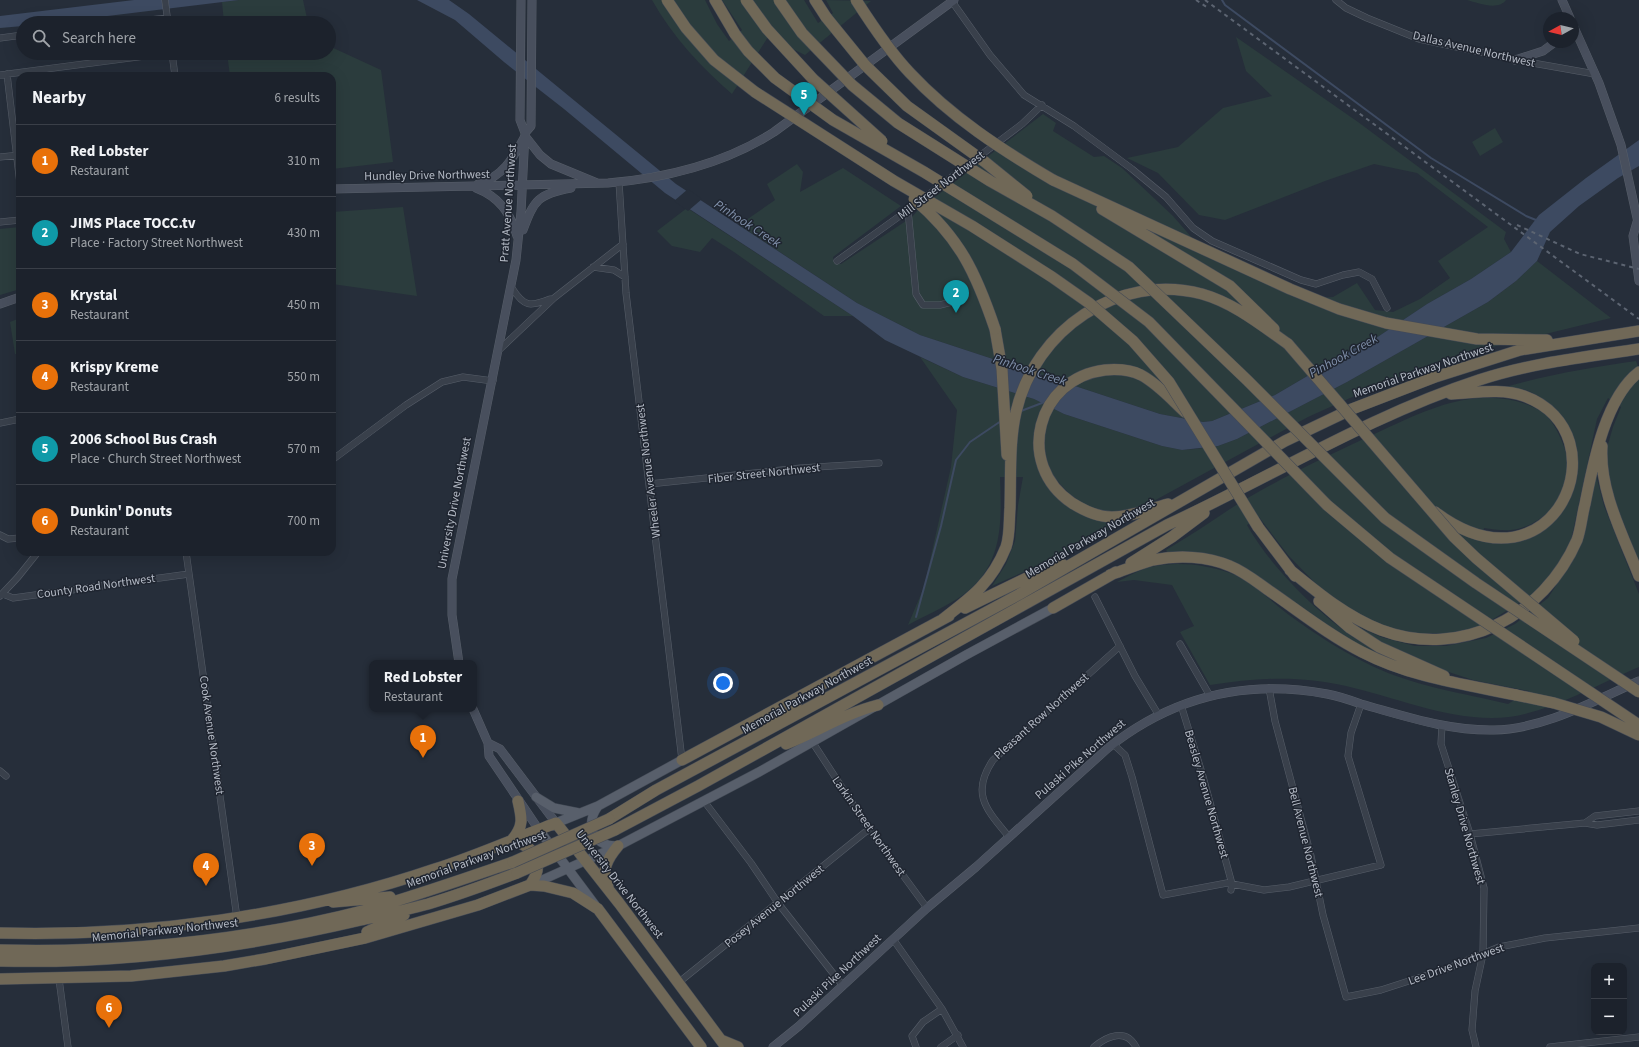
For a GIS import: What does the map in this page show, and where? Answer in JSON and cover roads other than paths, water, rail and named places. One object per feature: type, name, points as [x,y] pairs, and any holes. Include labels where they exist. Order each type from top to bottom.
[{"type":"highway","points":[[667,0],[686,28],[714,60],[755,92],[894,181],[972,226],[1089,303],[1133,341],[1169,382],[1258,527],[1290,570],[1312,595],[1350,628],[1379,647],[1461,683]]},
{"type":"highway","points":[[715,0],[735,34],[748,51],[782,83],[833,120],[924,172],[1073,264],[1149,322],[1327,505],[1390,558],[1639,725]]},
{"type":"highway","points":[[746,0],[767,29],[813,79],[874,135],[924,172]]},
{"type":"highway","points":[[779,0],[802,33],[852,85],[898,123],[990,181],[1052,216],[1129,267],[1166,301],[1385,518],[1476,583],[1639,692]]},
{"type":"highway","points":[[815,0],[826,17],[865,65],[907,106],[986,162],[1052,216]]},
{"type":"highway","points":[[856,0],[909,73],[970,127],[1053,180],[1230,286],[1288,344],[1454,537],[1476,558],[1612,674]]},
{"type":"highway","points":[[1053,180],[1290,289],[1340,309],[1386,323],[1477,339],[1507,341],[1588,339],[1639,331]]},
{"type":"highway","points":[[894,181],[932,214],[957,244],[980,287],[994,329],[1002,369],[1010,479],[1010,503],[1006,546],[989,580],[970,599],[943,619]]},
{"type":"highway","points":[[1010,479],[1016,413],[1023,390],[1033,368],[1046,347],[1063,329],[1082,314],[1104,303],[1127,294],[1151,290],[1175,290],[1195,293],[1214,298],[1236,309],[1288,344]]},
{"type":"highway","name":"Memorial Parkway Northwest","points":[[0,950],[92,951],[172,945],[219,939],[292,926],[365,910],[513,862],[609,819],[656,790],[743,745],[1011,598],[1074,561],[1148,521],[1180,500],[1308,430],[1374,400],[1435,377],[1520,350],[1588,339]]},
{"type":"highway","name":"Memorial Parkway Northwest","points":[[0,961],[57,962],[109,960],[225,947],[282,938],[428,904],[518,873],[616,830],[1167,525],[1220,501],[1331,441],[1439,394],[1480,380],[1590,356],[1639,349]]},
{"type":"highway","points":[[1180,500],[1132,515],[1111,517],[1078,507],[1050,482],[1043,468],[1039,452],[1038,438],[1042,421],[1054,398],[1067,385],[1083,376],[1109,370],[1126,371],[1142,376],[1162,390],[1193,420]]},
{"type":"highway","points":[[1290,570],[1321,595],[1350,615],[1380,630],[1408,638],[1430,640],[1459,638],[1477,634],[1510,619],[1546,590],[1562,569],[1577,538],[1595,457],[1614,404],[1631,378],[1639,372]]},
{"type":"highway","points":[[1424,502],[1452,523],[1486,537],[1504,538],[1521,535],[1537,528],[1556,512],[1565,499],[1570,484],[1572,459],[1569,443],[1562,427],[1552,414],[1539,403],[1524,396],[1498,391],[1439,394]]},
{"type":"highway","points":[[1603,434],[1602,470],[1607,489],[1639,576]]},
{"type":"highway","points":[[1053,608],[1172,537],[1220,501]]},
{"type":"highway","points":[[1110,575],[1153,560],[1205,558],[1231,566],[1253,579],[1361,652],[1416,674],[1439,680],[1516,694],[1554,703],[1601,717],[1639,735]]},
{"type":"highway","points":[[682,760],[943,619],[1045,569],[1074,561]]},
{"type":"highway","points":[[743,745],[820,685]]},
{"type":"highway","points":[[746,759],[812,733],[862,709],[878,705]]},
{"type":"highway","points":[[512,841],[520,831],[521,826],[521,813],[518,801]]},
{"type":"highway","points":[[0,933],[95,933],[182,925],[237,918],[316,903],[435,870],[556,823]]},
{"type":"highway","name":"University Drive Northwest","points":[[556,823],[611,893],[724,1044]]},
{"type":"highway","points":[[512,841],[522,844],[531,850],[535,856],[538,870],[530,885]]},
{"type":"highway","points":[[611,893],[605,877],[605,864],[618,846]]},
{"type":"highway","points":[[0,979],[60,979],[136,976],[224,966],[350,941],[478,905],[530,885],[544,886],[573,894],[598,909],[701,1047]]},
{"type":"highway","points":[[316,903],[349,902],[428,890]]},
{"type":"highway","points":[[350,941],[428,904]]},
{"type":"highway","points":[[724,1044],[738,1047]]},
{"type":"main road","points":[[521,0],[522,94],[520,120],[525,134],[540,155],[551,164],[598,184]]},
{"type":"main road","name":"Pratt Avenue Northwest","points":[[499,350],[512,288],[518,241],[523,185],[525,134],[531,126],[533,34],[532,0]]},
{"type":"main road","points":[[518,241],[529,212],[537,201],[552,192],[639,179],[698,167],[730,156],[774,132],[953,0]]},
{"type":"main road","points":[[1562,0],[1567,12]]},
{"type":"main road","points":[[1579,38],[1596,74],[1627,166],[1638,224],[1633,236],[1637,251],[1639,281]]},
{"type":"main road","points":[[1515,60],[1543,51],[1547,48]]},
{"type":"main road","points":[[471,186],[495,177],[504,170],[513,160],[525,134]]},
{"type":"main road","name":"Hundley Drive Northwest","points":[[336,189],[598,184]]},
{"type":"main road","points":[[471,186],[497,199],[510,216],[518,241]]},
{"type":"main road","points":[[0,304],[16,298]]},
{"type":"main road","name":"University Drive Northwest","points":[[459,660],[452,615],[453,571],[499,350]]},
{"type":"main road","points":[[530,885],[618,846],[704,801],[813,743],[966,654],[1053,608]]},
{"type":"main road","name":"Pulaski Pike Northwest","points":[[773,1047],[1112,744],[1130,730],[1158,714],[1210,696],[1269,688],[1327,694],[1459,729],[1522,728],[1550,719],[1639,681]]},
{"type":"main road","points":[[474,712],[488,743],[488,756],[566,869],[598,909]]},
{"type":"main road","name":"University Drive Northwest","points":[[488,743],[500,749],[556,823]]},
{"type":"main road","name":"Memorial Parkway Northwest","points":[[556,823],[598,806],[682,760]]},
{"type":"main road","points":[[536,797],[554,808],[581,813]]},
{"type":"main road","points":[[598,806],[591,819],[593,830],[599,842],[605,846],[618,846]]},
{"type":"street","points":[[165,0],[167,16]]},
{"type":"street","points":[[953,0],[990,55],[1024,96],[1042,105],[1132,169],[1166,197],[1193,228],[1212,241],[1301,280],[1316,284],[1343,275],[1359,272],[1372,279],[1387,308]]},
{"type":"street","name":"Dallas Avenue Northwest","points":[[1336,0],[1346,8],[1367,18],[1420,39],[1515,60],[1596,74]]},
{"type":"street","points":[[0,38],[16,37]]},
{"type":"street","points":[[22,72],[114,60]]},
{"type":"street","points":[[173,60],[174,72]]},
{"type":"street","points":[[0,75],[16,73]]},
{"type":"street","points":[[7,74],[16,135]]},
{"type":"street","name":"Mill Street Northwest","points":[[837,261],[908,210],[1022,124],[1042,105]]},
{"type":"street","points":[[0,157],[16,155]]},
{"type":"street","name":"Wheeler Avenue Northwest","points":[[619,182],[625,277],[682,760]]},
{"type":"street","points":[[908,210],[916,294],[923,306],[940,305],[956,301]]},
{"type":"street","points":[[0,222],[16,220]]},
{"type":"street","points":[[499,350],[554,298],[623,244]]},
{"type":"street","points":[[593,267],[614,270],[625,277]]},
{"type":"street","points":[[512,288],[520,299],[526,304],[534,304],[554,298]]},
{"type":"street","points":[[336,457],[406,405],[442,382],[463,377],[493,380]]},
{"type":"street","points":[[0,422],[16,420]]},
{"type":"street","name":"Fiber Street Northwest","points":[[649,484],[801,468],[879,462]]},
{"type":"street","points":[[0,535],[8,539],[16,538]]},
{"type":"street","points":[[1,595],[35,556]]},
{"type":"street","name":"Cook Avenue Northwest","points":[[187,556],[237,918]]},
{"type":"street","name":"County Road Northwest","points":[[1,595],[13,598],[190,574]]},
{"type":"street","points":[[1095,597],[1135,676],[1158,714]]},
{"type":"street","points":[[1180,644],[1210,696]]},
{"type":"street","name":"Pleasant Row Northwest","points":[[1009,837],[989,813],[983,799],[981,787],[986,771],[1001,752],[1120,646]]},
{"type":"street","name":"Bell Avenue Northwest","points":[[1269,688],[1275,721],[1316,880],[1323,915],[1346,997]]},
{"type":"street","points":[[1112,744],[1125,755],[1164,895],[1227,883],[1232,887],[1264,890],[1289,887],[1381,865],[1348,756],[1351,734],[1361,704]]},
{"type":"street","name":"Beasley Avenue Northwest","points":[[1181,705],[1202,773],[1232,887]]},
{"type":"street","name":"Stanley Drive Northwest","points":[[1442,725],[1441,744],[1470,834],[1484,888],[1483,954],[1475,991],[1472,1030],[1476,1047]]},
{"type":"street","name":"Larkin Street Northwest","points":[[813,743],[869,830],[927,908]]},
{"type":"street","points":[[0,772],[6,776]]},
{"type":"street","points":[[704,801],[751,863],[778,903],[843,986]]},
{"type":"street","points":[[1585,823],[1594,816],[1639,811]]},
{"type":"street","points":[[1470,834],[1585,823],[1597,825],[1639,820]]},
{"type":"street","name":"Posey Avenue Northwest","points":[[678,983],[869,830]]},
{"type":"street","name":"Lee Drive Northwest","points":[[1346,997],[1381,990],[1446,969],[1499,947],[1545,938],[1639,928]]},
{"type":"street","points":[[894,939],[942,1009],[964,1047]]},
{"type":"street","points":[[60,979],[68,1047]]},
{"type":"street","points":[[916,1047],[912,1036],[923,1022],[942,1009]]},
{"type":"street","points":[[941,1047],[958,1035]]},
{"type":"street","points":[[1094,1047],[1105,1038],[1124,1035],[1133,1041],[1136,1047]]},
{"type":"street","points":[[1550,1047],[1604,1044],[1639,1037]]},
{"type":"water","points":[[134,0],[239,0],[108,16],[16,16],[16,27],[0,28],[0,16]]},
{"type":"water","points":[[417,0],[449,0],[469,14],[676,184],[857,303],[920,335],[1160,414],[1203,422],[1212,421],[1275,395],[1355,348],[1370,342],[1427,304],[1471,279],[1511,252],[1539,215],[1586,178],[1639,140],[1639,166],[1618,178],[1579,206],[1550,232],[1537,261],[1516,281],[1488,302],[1347,382],[1237,439],[1218,446],[1182,450],[1162,446],[1064,414],[1034,399],[963,377],[885,340],[853,316],[665,193],[564,109],[504,62],[455,20]]},
{"type":"waterway","points":[[1222,0],[1225,5],[1431,158],[1526,216],[1536,220]]},
{"type":"waterway","points":[[1021,411],[1042,403]]},
{"type":"waterway","points":[[916,617],[941,526],[956,460],[970,442],[1001,421]]},
{"type":"railway","points":[[1196,0],[1208,8]]},
{"type":"railway","points":[[1205,0],[1639,319]]},
{"type":"railway","points":[[1517,225],[1580,254],[1639,269]]},
{"type":"place","name":"2006 School Bus Crash","points":[[804,115]]},
{"type":"place","name":"JIMS Place TOCC.tv","points":[[956,313]]},
{"type":"place","name":"Red Lobster","points":[[423,758]]},
{"type":"place","name":"Krystal","points":[[312,866]]},
{"type":"place","name":"Krispy Kreme","points":[[206,886]]},
{"type":"place","name":"Dunkin' Donuts","points":[[109,1028]]},
{"type":"water label","name":"Pinhook Creek","points":[[748,223]]},
{"type":"water label","name":"Pinhook Creek","points":[[1343,355]]},
{"type":"water label","name":"Pinhook Creek","points":[[1030,369]]}]
